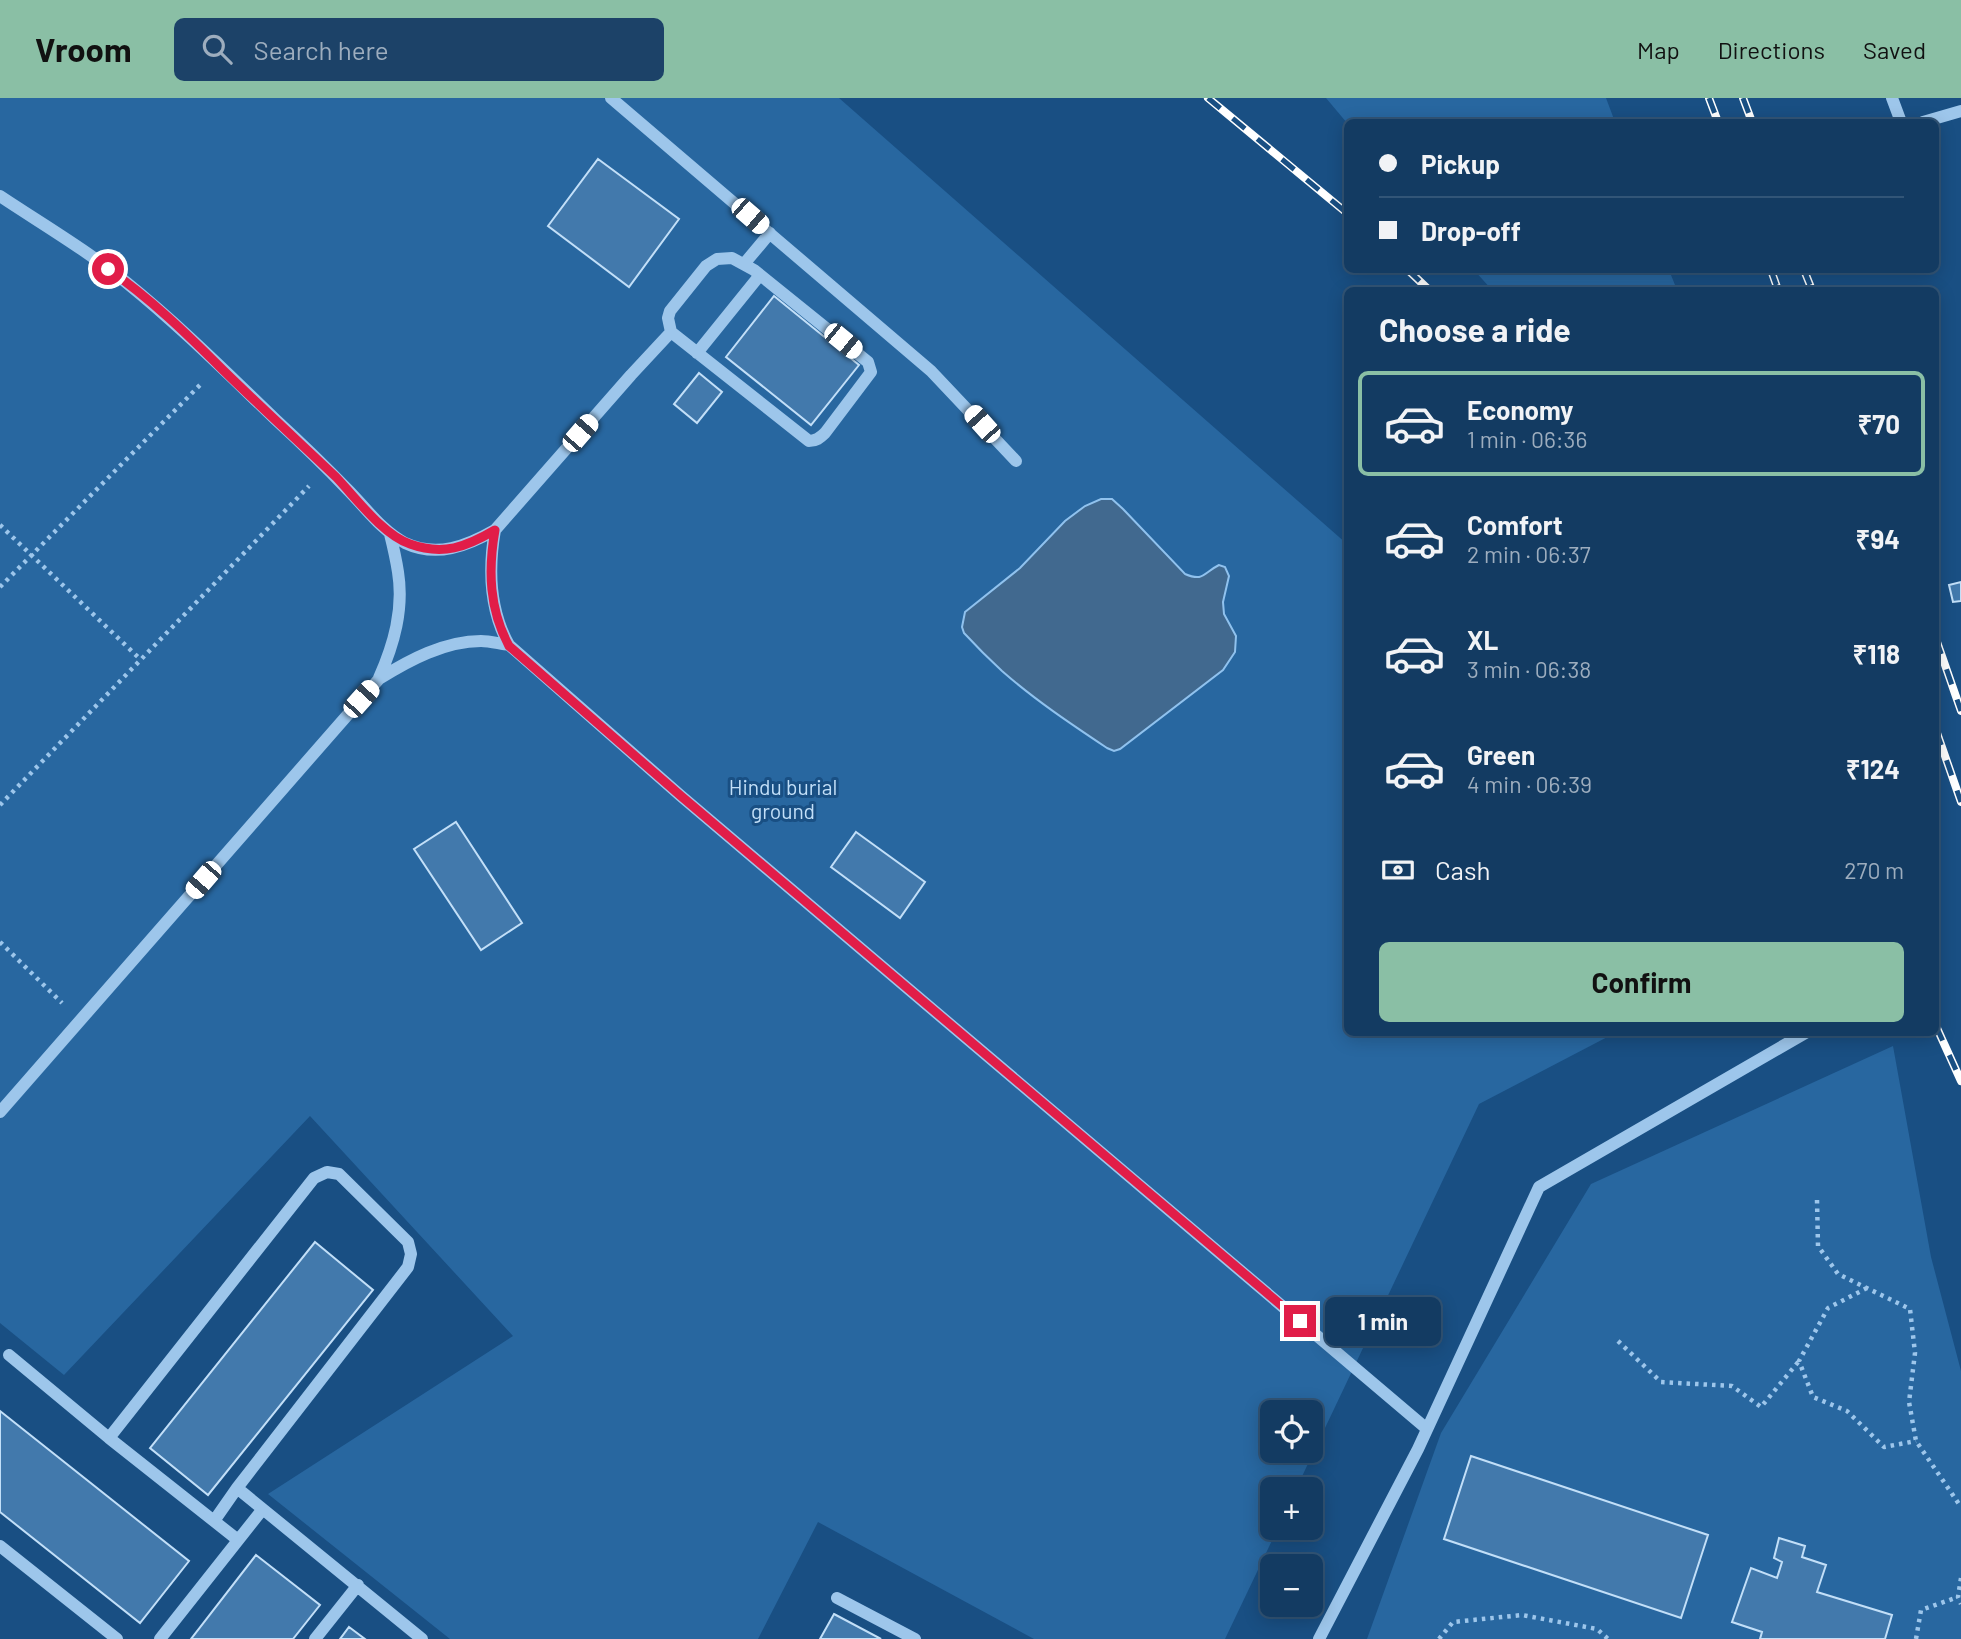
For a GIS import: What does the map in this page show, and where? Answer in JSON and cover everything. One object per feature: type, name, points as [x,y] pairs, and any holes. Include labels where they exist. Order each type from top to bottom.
[{"type":"street","points":[[611,98],[931,371],[1016,461]]},
{"type":"street","points":[[1892,98],[1899,119]]},
{"type":"street","points":[[1933,119],[1961,111]]},
{"type":"street","points":[[0,196],[125,281],[219,365],[390,534],[408,544],[427,549],[449,550],[466,545],[495,530],[671,331]]},
{"type":"street","points":[[744,264],[769,233]]},
{"type":"street","points":[[732,258],[744,264],[870,366],[869,376],[825,433],[814,441],[801,437],[671,331],[668,318],[670,311],[706,266],[717,260],[732,258]]},
{"type":"street","points":[[697,353],[760,275]]},
{"type":"street","points":[[495,530],[491,555],[493,605],[499,628],[509,646],[681,796],[1427,1429]]},
{"type":"street","points":[[379,679],[395,638],[400,592],[390,534]]},
{"type":"street","points":[[0,1112],[379,679],[416,658],[462,642],[483,640],[509,646]]},
{"type":"street","points":[[1319,1639],[1427,1429],[1539,1187],[1800,1036]]},
{"type":"street","points":[[109,1438],[314,1178],[327,1172],[339,1174],[408,1242],[411,1254],[408,1267],[214,1521]]},
{"type":"street","points":[[9,1355],[238,1540]]},
{"type":"street","points":[[237,1489],[422,1639]]},
{"type":"street","points":[[160,1639],[262,1510]]},
{"type":"street","points":[[0,1545],[117,1639]]},
{"type":"street","points":[[315,1639],[358,1586]]},
{"type":"street","points":[[837,1598],[915,1639]]},
{"type":"path","points":[[0,587],[219,365]]},
{"type":"path","points":[[0,805],[326,468]]},
{"type":"path","points":[[0,525],[141,660]]},
{"type":"path","points":[[0,942],[79,1021]]},
{"type":"path","points":[[1817,1200],[1818,1246],[1838,1274],[1910,1310],[1915,1353],[1909,1402],[1916,1441],[1961,1507]]},
{"type":"path","points":[[1618,1341],[1661,1382],[1732,1386],[1761,1406],[1799,1361],[1828,1308],[1868,1287]]},
{"type":"path","points":[[1799,1361],[1813,1397],[1847,1411],[1884,1447],[1916,1441]]},
{"type":"path","points":[[1961,1578],[1958,1597],[1961,1604]]},
{"type":"path","points":[[1916,1639],[1921,1610],[1958,1597]]},
{"type":"path","points":[[1438,1639],[1453,1622],[1522,1615],[1597,1629],[1608,1639]]},
{"type":"green space","name":"Hindu burial ground","points":[[0,98],[839,98],[1344,541],[1344,1036],[1609,1036],[1479,1104],[1323,1432],[1323,1400],[1260,1400],[1260,1463],[1308,1463],[1302,1477],[1260,1477],[1260,1540],[1272,1540],[1266,1554],[1260,1554],[1260,1566],[1225,1639],[1034,1639],[818,1522],[758,1639],[450,1639],[268,1494],[513,1336],[310,1116],[64,1375],[0,1323]]},
{"type":"green space","points":[[1326,98],[1606,98],[1614,119],[1344,119]]},
{"type":"green space","points":[[1477,273],[1670,273],[1676,287],[1489,287]]},
{"type":"green space","points":[[1893,1046],[1931,1257],[1961,1371],[1961,1639],[1367,1639],[1441,1433],[1591,1184]]},
{"type":"shaded area","points":[[1101,499],[1112,499],[1185,574],[1200,577],[1219,565],[1225,567],[1229,576],[1223,602],[1224,614],[1236,636],[1235,652],[1223,670],[1114,751],[1067,721],[1015,682],[973,643],[962,627],[965,612],[1020,568],[1065,521],[1085,506]]},
{"type":"building","points":[[598,159],[679,219],[629,287],[548,226]]},
{"type":"building","points":[[774,296],[859,365],[811,425],[726,357]]},
{"type":"building","points":[[699,373],[722,392],[697,423],[674,404]]},
{"type":"building","points":[[1961,582],[1961,601],[1953,602],[1949,585]]},
{"type":"building","points":[[456,822],[522,923],[481,950],[414,849]]},
{"type":"building","points":[[856,832],[925,882],[900,918],[831,867]]},
{"type":"building","points":[[315,1242],[373,1290],[208,1495],[150,1448]]},
{"type":"building","points":[[0,1411],[189,1561],[140,1623],[0,1512]]},
{"type":"building","points":[[1471,1456],[1708,1535],[1681,1618],[1444,1539]]},
{"type":"building","points":[[1779,1538],[1805,1546],[1802,1557],[1826,1565],[1817,1592],[1892,1615],[1885,1639],[1760,1639],[1762,1632],[1732,1622],[1751,1568],[1777,1578],[1782,1562],[1774,1558]]},
{"type":"building","points":[[256,1555],[320,1605],[293,1639],[191,1639]]},
{"type":"building","points":[[834,1614],[881,1639],[820,1639]]},
{"type":"building","points":[[349,1627],[365,1639],[340,1639]]},
{"type":"railway","points":[[1208,98],[1344,211]]},
{"type":"railway","points":[[1709,98],[1717,119]]},
{"type":"railway","points":[[1743,98],[1751,119]]},
{"type":"railway","points":[[1411,273],[1426,287]]},
{"type":"railway","points":[[1772,273],[1777,287]]},
{"type":"railway","points":[[1805,273],[1811,287]]},
{"type":"railway","points":[[1939,648],[1961,711]]},
{"type":"railway","points":[[1939,739],[1961,802]]},
{"type":"railway","points":[[1939,1033],[1961,1081]]},
{"type":"route","points":[[108,269],[158,309],[219,365],[349,490],[390,534],[408,544],[427,549],[449,550],[466,545],[495,530],[491,555],[493,605],[499,628],[509,646],[681,796],[1300,1321]]}]
